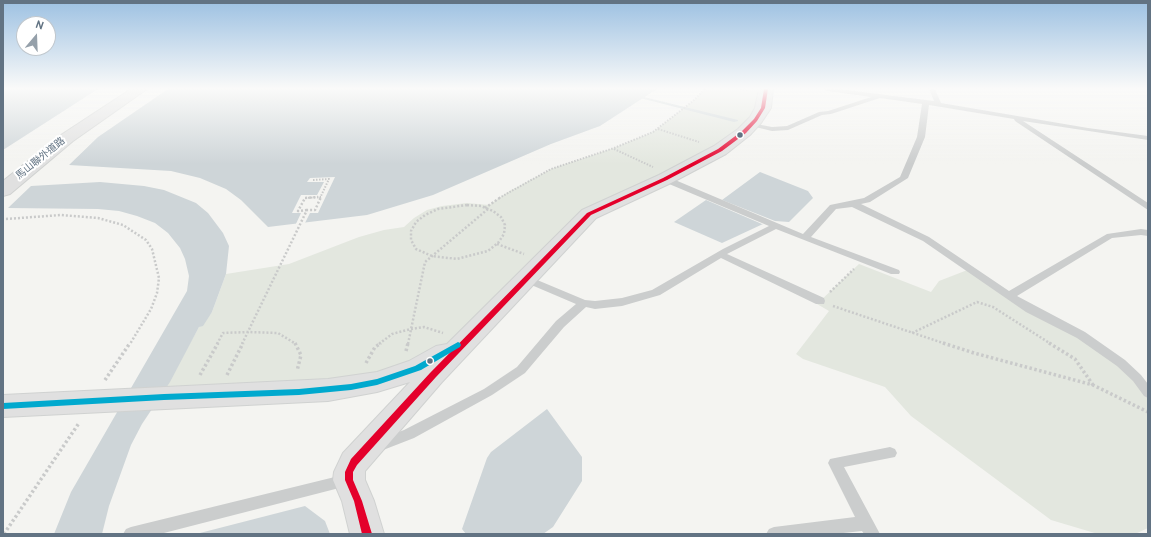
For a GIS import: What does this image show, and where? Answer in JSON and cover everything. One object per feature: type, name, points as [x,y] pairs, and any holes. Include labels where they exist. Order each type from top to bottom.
[{"type":"street","name":"馬山聯外道路","points":[[3,190],[67,138],[103,114]]},
{"type":"street","points":[[3,406],[105,395],[164,397],[299,392],[358,386],[390,379],[418,368],[457,337],[526,279],[589,214],[660,174],[709,157],[751,125],[759,114]]},
{"type":"street","points":[[367,534],[358,501],[349,480],[350,468],[457,337]]},
{"type":"lane","points":[[751,125],[772,129],[788,128],[819,114]]},
{"type":"lane","points":[[805,238],[833,207],[840,204],[853,204],[867,200],[904,178],[921,137],[924,114]]},
{"type":"lane","points":[[991,114],[1148,138]]},
{"type":"lane","points":[[1014,118],[1148,207]]},
{"type":"lane","points":[[660,174],[776,226],[895,272]]},
{"type":"lane","points":[[853,204],[926,239],[1009,296],[1030,309],[1081,335],[1121,363],[1148,393]]},
{"type":"lane","points":[[526,279],[574,300],[596,305],[607,305],[656,293],[721,255],[776,226]]},
{"type":"lane","points":[[1009,296],[1110,236],[1141,232],[1148,233]]},
{"type":"lane","points":[[721,255],[820,301]]},
{"type":"lane","points":[[365,450],[409,434],[488,392],[521,370],[560,324],[584,303]]},
{"type":"lane","points":[[774,534],[869,529],[835,463],[890,453]]},
{"type":"lane","points":[[131,534],[349,480]]},
{"type":"path","points":[[406,355],[424,262],[508,192],[551,169],[614,148],[658,129],[678,114]]},
{"type":"path","points":[[658,129],[702,143]]},
{"type":"path","points":[[614,148],[660,174]]},
{"type":"path","points":[[313,180],[329,179],[321,197],[315,210],[298,210],[305,198],[321,197]]},
{"type":"path","points":[[467,205],[487,208],[501,217],[505,225],[504,234],[496,244],[488,251],[457,259],[432,256],[416,248],[411,240],[411,231],[416,222],[425,215],[438,209],[467,205]]},
{"type":"path","points":[[225,378],[307,210]]},
{"type":"path","points":[[4,534],[105,395],[151,309],[157,293],[159,278],[152,249],[146,240],[123,225],[98,218],[61,215],[6,219]]},
{"type":"path","points":[[496,244],[525,254]]},
{"type":"path","points":[[859,264],[820,301],[911,333],[1017,366],[1093,385],[1148,412]]},
{"type":"path","points":[[911,333],[977,302],[993,307],[1075,359],[1093,385]]},
{"type":"path","points":[[365,369],[368,357],[382,340],[392,334],[411,328],[424,327],[457,337]]},
{"type":"path","points":[[197,379],[223,334],[248,332],[278,333],[295,342],[301,355],[295,376]]},
{"type":"shaded area","points":[[3,114],[59,114],[3,150]]},
{"type":"shaded area","points":[[131,114],[618,114],[600,126],[551,144],[433,195],[367,215],[268,227],[241,200],[226,189],[200,178],[171,171],[69,165],[98,137]]},
{"type":"shaded area","points":[[676,114],[754,114],[744,132],[589,214],[467,340],[396,377],[160,397],[199,327],[212,312],[226,274],[289,264],[359,237],[384,230],[404,227],[414,218],[427,210],[442,206],[467,203],[489,205],[508,192],[551,169],[614,148],[653,132]]},
{"type":"shaded area","points":[[760,172],[808,191],[813,198],[789,222],[775,221],[722,200]]},
{"type":"shaded area","points":[[100,182],[144,186],[164,190],[196,203],[208,213],[223,233],[229,246],[226,274],[212,312],[203,326],[199,327],[170,382],[142,424],[131,445],[109,506],[102,534],[54,534],[71,492],[187,291],[189,276],[185,259],[180,248],[168,233],[155,223],[137,216],[119,211],[98,209],[8,208],[31,186]]},
{"type":"shaded area","points":[[706,200],[763,224],[722,243],[674,222]]},
{"type":"shaded area","points":[[859,264],[931,292],[939,281],[970,269],[1104,351],[1148,393],[1148,528],[1135,534],[1098,534],[1051,520],[911,416],[885,387],[803,359],[796,354],[829,311],[817,304]]},
{"type":"shaded area","points":[[547,409],[582,457],[582,481],[553,527],[543,534],[466,534],[462,529],[487,458],[491,452]]},
{"type":"shaded area","points":[[305,506],[325,521],[330,534],[196,534]]},
{"type":"pier","points":[[335,177],[318,213],[310,213],[304,225],[295,226],[301,213],[292,213],[301,195],[317,195],[324,182],[307,182],[310,178]]},
{"type":"waterway","points":[[709,114],[736,121]]},
{"type":"transit line","points":[[367,534],[358,501],[349,480],[349,472],[354,462],[433,375],[589,214],[665,179],[720,150],[744,132],[756,120],[759,114]]},
{"type":"transit line","points":[[3,406],[164,397],[299,392],[351,387],[377,382],[418,368],[458,345]]}]
